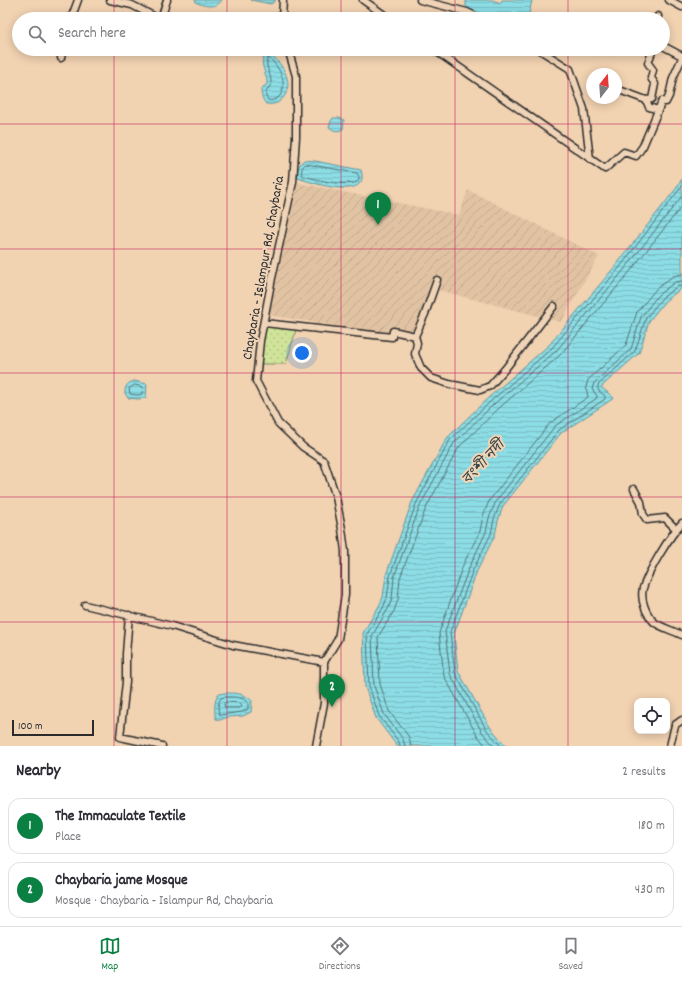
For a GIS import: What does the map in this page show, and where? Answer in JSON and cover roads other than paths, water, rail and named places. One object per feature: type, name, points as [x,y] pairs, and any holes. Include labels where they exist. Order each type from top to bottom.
[{"type":"street","points":[[74,12],[78,0]]},
{"type":"street","points":[[110,0],[132,5],[146,12]]},
{"type":"street","points":[[163,12],[167,0]]},
{"type":"street","points":[[282,12],[283,0]]},
{"type":"street","points":[[366,0],[381,12]]},
{"type":"street","points":[[420,0],[467,12]]},
{"type":"street","points":[[669,0],[682,7]]},
{"type":"street","points":[[443,56],[605,169],[624,152],[636,156],[643,146],[662,101],[666,102],[669,96],[673,78],[682,57],[670,50]]},
{"type":"street","name":"Chaybaria - Islampur Rd, Chaybaria","points":[[290,56],[296,76],[296,137],[293,182],[260,341],[256,381],[278,423],[303,447],[324,461],[336,497],[344,551],[345,596],[338,639],[324,662]]},
{"type":"street","points":[[549,56],[570,69],[584,109],[590,159]]},
{"type":"street","points":[[622,91],[646,100],[652,99],[655,84],[651,78],[653,70],[648,63],[650,56]]},
{"type":"street","points":[[646,100],[650,107],[658,110]]},
{"type":"street","points":[[436,280],[415,336],[417,343],[415,354],[420,368],[431,378],[449,384],[480,390],[490,386],[554,306]]},
{"type":"street","points":[[264,323],[392,337],[393,331],[415,336]]},
{"type":"street","points":[[634,489],[641,502],[643,514],[647,520],[665,518],[676,529]]},
{"type":"street","points":[[682,523],[676,529],[650,572],[643,590],[644,608],[654,622],[682,635]]},
{"type":"street","points":[[86,605],[172,626],[233,645],[324,662],[324,703],[316,746]]},
{"type":"street","points":[[129,615],[126,654],[126,682],[120,737],[162,746]]},
{"type":"street","points":[[670,746],[674,725],[682,720]]},
{"type":"water","points":[[195,0],[222,0],[217,5],[211,6],[197,3]]},
{"type":"water","points":[[251,0],[276,0],[271,4]]},
{"type":"water","points":[[466,0],[492,0],[501,3],[502,0],[532,0],[529,12],[476,12],[468,9],[466,6]]},
{"type":"water","points":[[272,56],[275,58],[286,74],[288,81],[288,87],[283,98],[277,103],[273,104],[266,104],[261,93],[261,89],[267,84],[262,61],[264,57]]},
{"type":"water","points":[[333,118],[344,120],[343,129],[336,131],[329,127]]},
{"type":"water","points":[[304,160],[361,170],[362,180],[357,185],[349,188],[338,188],[298,178],[298,168]]},
{"type":"water","name":"বংশী নদী","points":[[682,179],[682,288],[665,301],[649,321],[639,353],[601,387],[614,398],[561,433],[503,506],[495,535],[477,571],[454,634],[458,671],[490,727],[506,746],[397,746],[376,718],[365,687],[363,633],[383,597],[386,575],[412,502],[447,438],[488,398],[549,345],[617,264]]},
{"type":"water","points":[[134,381],[147,384],[146,398],[128,398],[125,393],[126,386]]},
{"type":"water","points":[[218,694],[240,694],[249,698],[252,701],[251,712],[243,716],[228,717],[220,720],[216,719],[215,706]]},
{"type":"place","name":"The Immaculate Textile","points":[[378,225]]},
{"type":"place","name":"Chaybaria jame Mosque","points":[[332,707]]}]
